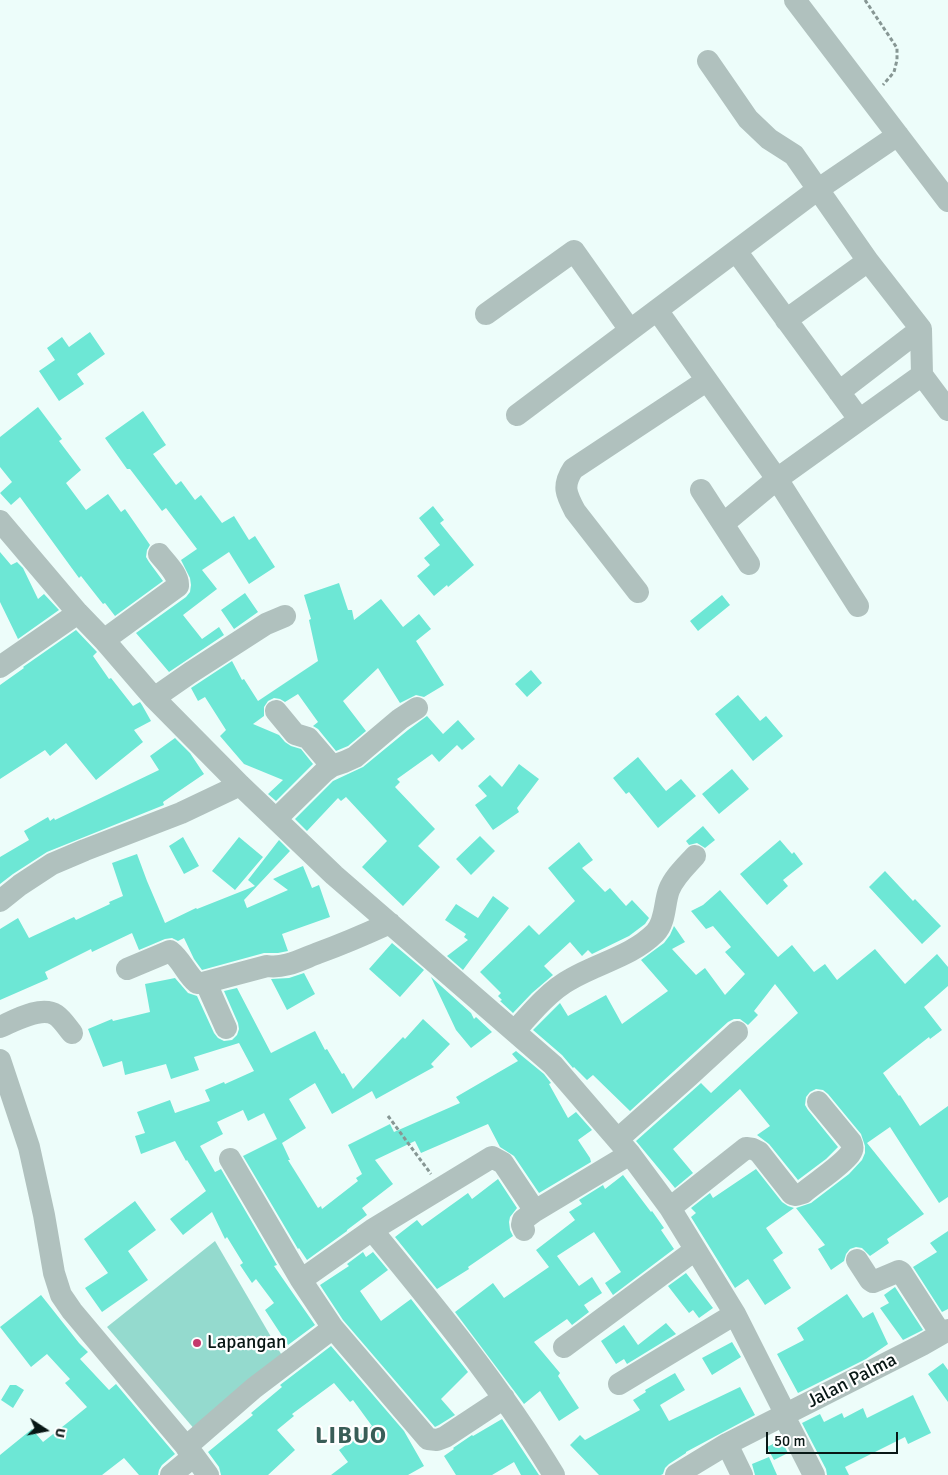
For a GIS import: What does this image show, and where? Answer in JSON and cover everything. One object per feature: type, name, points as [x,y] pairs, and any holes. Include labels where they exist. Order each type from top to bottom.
[{"type":"street","points":[[795,0],[948,201]]},
{"type":"street","points":[[708,61],[748,119],[769,138],[794,155],[868,261],[921,329],[922,375],[948,410]]},
{"type":"street","points":[[517,415],[817,190],[898,135]]},
{"type":"street","points":[[486,314],[574,251],[630,330]]},
{"type":"street","points":[[736,251],[859,418]]},
{"type":"street","points":[[786,320],[868,261]]},
{"type":"street","points":[[657,310],[777,479],[858,606]]},
{"type":"street","points":[[839,392],[921,329]]},
{"type":"street","points":[[724,524],[777,479],[859,418],[922,375]]},
{"type":"street","points":[[638,592],[575,511],[568,498],[566,483],[573,469],[706,381]]},
{"type":"street","points":[[701,490],[749,564]]},
{"type":"street","points":[[0,521],[78,613],[154,698],[240,785],[334,875],[554,1065],[624,1146],[670,1208],[735,1314],[814,1475]]},
{"type":"street","points":[[104,640],[178,586],[177,578],[159,554]]},
{"type":"street","points":[[0,667],[78,613]]},
{"type":"street","points":[[154,698],[266,624],[285,616]]},
{"type":"street","points":[[276,819],[332,766],[356,757],[417,708]]},
{"type":"street","points":[[276,711],[295,734],[308,738],[332,766]]},
{"type":"street","points":[[0,901],[52,864],[181,813],[240,785]]},
{"type":"street","points":[[515,1032],[541,1002],[569,979],[634,949],[657,931],[661,924],[669,890],[680,872],[695,856]]},
{"type":"street","points":[[126,968],[170,951],[176,955],[197,983],[206,983],[267,966],[276,967],[295,962],[349,942],[390,923]]},
{"type":"street","points":[[206,983],[226,1028]]},
{"type":"street","points":[[0,1027],[33,1013],[45,1012],[55,1014],[72,1032]]},
{"type":"street","points":[[524,1230],[523,1220],[624,1146],[689,1076],[737,1032]]},
{"type":"street","points":[[0,1060],[29,1147],[54,1273],[61,1295],[72,1311],[208,1475]]},
{"type":"street","points":[[670,1208],[746,1148],[759,1152],[792,1194],[803,1193],[840,1164],[851,1152],[852,1146],[851,1142],[818,1102]]},
{"type":"street","points":[[301,1280],[372,1230],[492,1157],[503,1163],[535,1211]]},
{"type":"street","points":[[230,1159],[301,1280],[333,1328],[428,1439],[437,1440],[445,1437],[504,1398]]},
{"type":"street","points":[[372,1230],[462,1340],[504,1398],[554,1475]]},
{"type":"street","points":[[564,1347],[696,1250]]},
{"type":"street","points":[[857,1260],[873,1282],[899,1271],[901,1272],[945,1332]]},
{"type":"street","points":[[619,1384],[735,1314]]},
{"type":"street","points":[[171,1475],[190,1451],[254,1388],[333,1328]]},
{"type":"street","name":"Jalan Palma","points":[[676,1475],[727,1444],[945,1332]]},
{"type":"street","points":[[727,1444],[742,1475]]},
{"type":"path","points":[[864,0],[897,48],[894,72],[869,98]]},
{"type":"path","points":[[388,1116],[441,1188]]},
{"type":"green space","name":"Lapangan","points":[[215,1241],[284,1359],[196,1431],[107,1327]]},
{"type":"building","points":[[90,332],[105,354],[77,374],[84,384],[59,401],[39,371],[55,360],[47,348],[62,337],[69,347]]},
{"type":"building","points":[[38,407],[62,439],[59,441],[81,470],[66,483],[86,510],[108,494],[121,512],[125,509],[150,545],[146,557],[163,581],[115,616],[81,576],[79,578],[20,497],[11,505],[0,493],[12,482],[0,467],[0,437]]},
{"type":"building","points":[[143,411],[166,445],[153,454],[176,485],[181,481],[195,500],[201,495],[222,523],[234,516],[249,540],[255,536],[275,567],[249,584],[229,552],[202,570],[217,589],[183,615],[202,639],[219,627],[224,635],[169,672],[136,633],[186,597],[190,592],[190,578],[181,560],[197,549],[166,508],[162,511],[130,469],[127,469],[105,438]]},
{"type":"building","points":[[433,506],[444,520],[440,523],[474,565],[434,596],[417,576],[430,565],[424,558],[440,545],[419,518]]},
{"type":"building","points":[[0,552],[11,565],[17,562],[23,568],[38,599],[44,594],[59,610],[18,639],[0,602]]},
{"type":"building","points":[[339,583],[348,610],[352,610],[354,620],[381,599],[403,627],[419,614],[431,629],[416,641],[444,685],[424,697],[416,695],[400,703],[378,668],[343,701],[366,731],[348,746],[336,751],[318,729],[313,726],[318,722],[298,694],[285,702],[274,698],[268,701],[264,707],[264,716],[253,724],[279,735],[291,746],[301,749],[313,764],[276,801],[268,794],[283,780],[244,764],[220,736],[226,730],[205,697],[198,701],[191,688],[232,661],[242,680],[244,679],[258,701],[318,661],[309,620],[311,619],[304,595]]},
{"type":"building","points":[[245,593],[258,612],[234,629],[221,610]]},
{"type":"building","points":[[722,595],[730,605],[698,631],[690,621]]},
{"type":"building","points":[[76,630],[97,652],[93,656],[109,679],[111,678],[133,706],[140,702],[142,705],[151,721],[134,730],[143,742],[96,780],[66,743],[50,756],[45,750],[0,779],[0,685]]},
{"type":"building","points":[[531,670],[542,683],[527,697],[515,684]]},
{"type":"building","points":[[738,695],[760,721],[766,716],[783,736],[753,761],[715,714]]},
{"type":"building","points":[[427,716],[443,734],[458,720],[475,739],[462,750],[457,745],[439,762],[432,754],[397,779],[400,782],[395,787],[435,829],[418,846],[440,867],[403,906],[362,867],[387,841],[346,797],[341,801],[338,798],[307,831],[295,819],[333,781],[363,767]]},
{"type":"building","points":[[175,738],[190,753],[204,774],[163,802],[164,805],[47,852],[0,884],[0,857],[29,840],[24,831],[48,817],[50,821],[54,818],[55,820],[159,770],[150,756]]},
{"type":"building","points":[[638,757],[666,791],[681,779],[696,796],[658,828],[629,792],[626,794],[613,778]]},
{"type":"building","points":[[519,764],[539,779],[517,808],[519,812],[493,830],[475,805],[487,796],[478,786],[490,775],[502,787]]},
{"type":"building","points":[[732,769],[749,789],[719,814],[702,794]]},
{"type":"building","points":[[703,826],[715,840],[705,848],[697,843],[689,845],[686,841]]},
{"type":"building","points":[[480,836],[495,851],[471,875],[456,859]]},
{"type":"building","points":[[183,837],[199,866],[184,874],[169,846]]},
{"type":"building","points":[[239,837],[263,857],[235,890],[212,871]]},
{"type":"building","points":[[279,840],[290,851],[244,900],[247,908],[288,890],[273,879],[303,866],[312,888],[319,885],[330,917],[282,934],[288,951],[264,953],[202,970],[194,959],[184,938],[178,941],[172,938],[165,939],[139,950],[132,933],[92,952],[91,949],[45,972],[48,979],[0,1000],[0,929],[18,918],[29,938],[74,917],[76,920],[110,904],[109,902],[123,896],[112,863],[137,854],[165,923],[196,908],[255,886],[248,880]]},
{"type":"building","points":[[780,840],[792,854],[794,852],[803,864],[783,880],[788,886],[767,905],[740,874]]},
{"type":"building","points":[[579,842],[593,860],[582,868],[605,892],[610,888],[626,906],[632,900],[649,918],[645,924],[629,936],[592,954],[588,950],[582,956],[570,942],[544,966],[553,975],[513,1013],[500,1001],[502,1000],[498,996],[501,993],[480,972],[529,925],[539,935],[575,901],[548,868]]},
{"type":"building","points":[[885,871],[913,901],[915,899],[941,926],[922,944],[869,887]]},
{"type":"building","points":[[720,890],[778,957],[792,945],[814,972],[825,964],[837,980],[875,949],[905,984],[937,954],[948,967],[948,986],[924,1007],[942,1030],[930,1039],[929,1037],[883,1073],[920,1126],[948,1106],[948,1197],[939,1203],[890,1127],[867,1143],[924,1214],[887,1239],[889,1243],[870,1256],[862,1248],[850,1249],[844,1261],[831,1270],[818,1249],[825,1245],[796,1208],[811,1203],[849,1174],[862,1160],[865,1146],[861,1134],[823,1090],[816,1089],[810,1092],[806,1097],[805,1105],[838,1147],[826,1159],[798,1180],[769,1144],[757,1135],[770,1126],[740,1089],[673,1149],[693,1173],[675,1188],[636,1141],[701,1083],[711,1093],[798,1013],[775,984],[754,1011],[758,1015],[748,1025],[740,1019],[728,1022],[630,1111],[593,1075],[587,1080],[533,1030],[560,1003],[568,1016],[606,995],[622,1024],[668,991],[641,960],[664,943],[674,926],[685,942],[672,949],[696,975],[705,968],[725,995],[745,974],[725,952],[731,947],[713,926],[706,929],[691,911],[703,905]]},
{"type":"building","points":[[493,896],[509,908],[463,970],[447,956],[468,940],[464,937],[466,934],[445,920],[456,904],[478,918]]},
{"type":"building","points":[[392,943],[424,970],[400,997],[369,969]]},
{"type":"building","points":[[304,973],[315,994],[287,1010],[271,979],[289,978]]},
{"type":"building","points":[[431,977],[471,1013],[474,1019],[476,1017],[492,1032],[471,1048],[456,1030]]},
{"type":"building","points":[[175,978],[188,993],[197,996],[214,1033],[224,1041],[232,1040],[237,1035],[239,1029],[224,991],[237,988],[271,1053],[315,1031],[325,1050],[327,1049],[353,1089],[423,1019],[450,1044],[431,1064],[434,1067],[376,1099],[372,1091],[332,1114],[315,1083],[289,1099],[306,1128],[282,1143],[290,1160],[288,1160],[318,1208],[321,1206],[322,1209],[358,1181],[356,1178],[362,1174],[348,1145],[390,1124],[394,1132],[460,1103],[456,1097],[518,1061],[512,1054],[516,1051],[544,1074],[551,1083],[549,1084],[568,1118],[576,1112],[592,1130],[578,1140],[591,1162],[539,1193],[514,1156],[500,1147],[488,1124],[421,1153],[415,1141],[375,1160],[393,1184],[362,1208],[367,1215],[307,1260],[298,1249],[243,1156],[277,1139],[264,1113],[248,1121],[243,1110],[217,1122],[223,1134],[200,1146],[215,1172],[221,1169],[277,1265],[274,1266],[315,1325],[288,1345],[265,1310],[274,1303],[256,1279],[252,1283],[240,1265],[243,1263],[227,1237],[225,1239],[212,1212],[183,1235],[170,1219],[206,1191],[175,1141],[141,1154],[135,1136],[145,1133],[137,1112],[170,1100],[175,1113],[210,1101],[205,1090],[224,1082],[225,1084],[254,1071],[239,1043],[194,1057],[199,1070],[171,1079],[166,1064],[125,1075],[122,1061],[103,1067],[88,1029],[112,1019],[113,1021],[150,1012],[145,984]]},
{"type":"building","points":[[756,1169],[782,1202],[794,1208],[766,1228],[783,1253],[773,1260],[791,1288],[765,1305],[748,1279],[735,1288],[691,1217],[696,1213],[691,1208],[710,1193],[713,1198]]},
{"type":"building","points":[[623,1175],[664,1228],[661,1230],[674,1249],[613,1295],[605,1283],[621,1272],[594,1232],[557,1256],[579,1286],[592,1277],[602,1293],[584,1305],[589,1312],[572,1325],[567,1319],[534,1342],[560,1373],[558,1376],[579,1408],[559,1421],[540,1391],[524,1404],[455,1312],[493,1283],[504,1298],[549,1267],[536,1250],[575,1220],[569,1212],[582,1204],[579,1200],[603,1185],[605,1189]]},
{"type":"building","points":[[498,1179],[517,1208],[510,1217],[509,1222],[513,1236],[468,1267],[469,1269],[437,1289],[395,1237],[417,1220],[422,1226],[468,1193],[472,1199]]},
{"type":"building","points":[[135,1201],[156,1230],[128,1251],[148,1280],[102,1312],[85,1288],[108,1273],[84,1239]]},
{"type":"building","points":[[948,1231],[948,1309],[942,1312],[913,1267],[937,1252],[930,1243]]},
{"type":"building","points":[[363,1252],[366,1257],[373,1252],[388,1270],[360,1291],[381,1321],[411,1299],[468,1372],[441,1399],[455,1415],[435,1427],[343,1320],[320,1285],[349,1266],[347,1264]]},
{"type":"building","points":[[686,1273],[713,1308],[699,1318],[693,1310],[689,1313],[668,1286]]},
{"type":"building","points":[[895,1287],[923,1330],[903,1340],[880,1308],[889,1303],[884,1295]]},
{"type":"building","points":[[847,1294],[863,1318],[873,1312],[888,1344],[866,1359],[798,1393],[777,1354],[804,1340],[797,1328]]},
{"type":"building","points":[[41,1295],[88,1352],[80,1359],[109,1390],[116,1384],[175,1454],[162,1465],[158,1475],[139,1475],[124,1458],[102,1475],[0,1475],[0,1455],[32,1429],[43,1442],[87,1407],[65,1383],[70,1379],[47,1354],[31,1367],[0,1327]]},
{"type":"building","points":[[666,1323],[676,1334],[627,1364],[624,1359],[616,1364],[601,1341],[624,1325],[638,1345]]},
{"type":"building","points":[[732,1342],[741,1357],[712,1375],[702,1358]]},
{"type":"building","points":[[331,1346],[404,1431],[424,1466],[408,1475],[331,1475],[348,1462],[339,1450],[372,1426],[353,1400],[350,1402],[334,1383],[292,1414],[294,1416],[277,1430],[295,1450],[268,1475],[221,1475],[219,1467],[208,1452],[253,1415],[251,1413],[282,1387],[280,1385]]},
{"type":"building","points":[[943,1363],[948,1370],[948,1402],[928,1374]]},
{"type":"building","points":[[675,1373],[685,1390],[660,1405],[669,1421],[740,1387],[755,1415],[686,1452],[669,1464],[661,1475],[599,1475],[570,1445],[580,1435],[585,1440],[640,1410],[633,1400],[646,1392],[645,1390]]},
{"type":"building","points":[[10,1385],[16,1385],[24,1390],[13,1408],[1,1400]]},
{"type":"building","points":[[913,1395],[931,1433],[908,1444],[905,1437],[845,1467],[849,1475],[827,1475],[826,1469],[802,1423],[820,1414],[824,1422],[842,1413],[844,1418],[863,1408],[867,1418]]},
{"type":"building","points":[[502,1419],[539,1475],[521,1475],[514,1462],[492,1475],[456,1475],[444,1456],[472,1435]]},
{"type":"building","points":[[781,1440],[788,1453],[774,1460],[767,1447]]},
{"type":"building","points":[[769,1457],[777,1475],[755,1475],[752,1464]]},
{"type":"place","name":"Lapangan","points":[[197,1343]]},
{"type":"district","name":"LIBUO","points":[[351,1437]]}]
